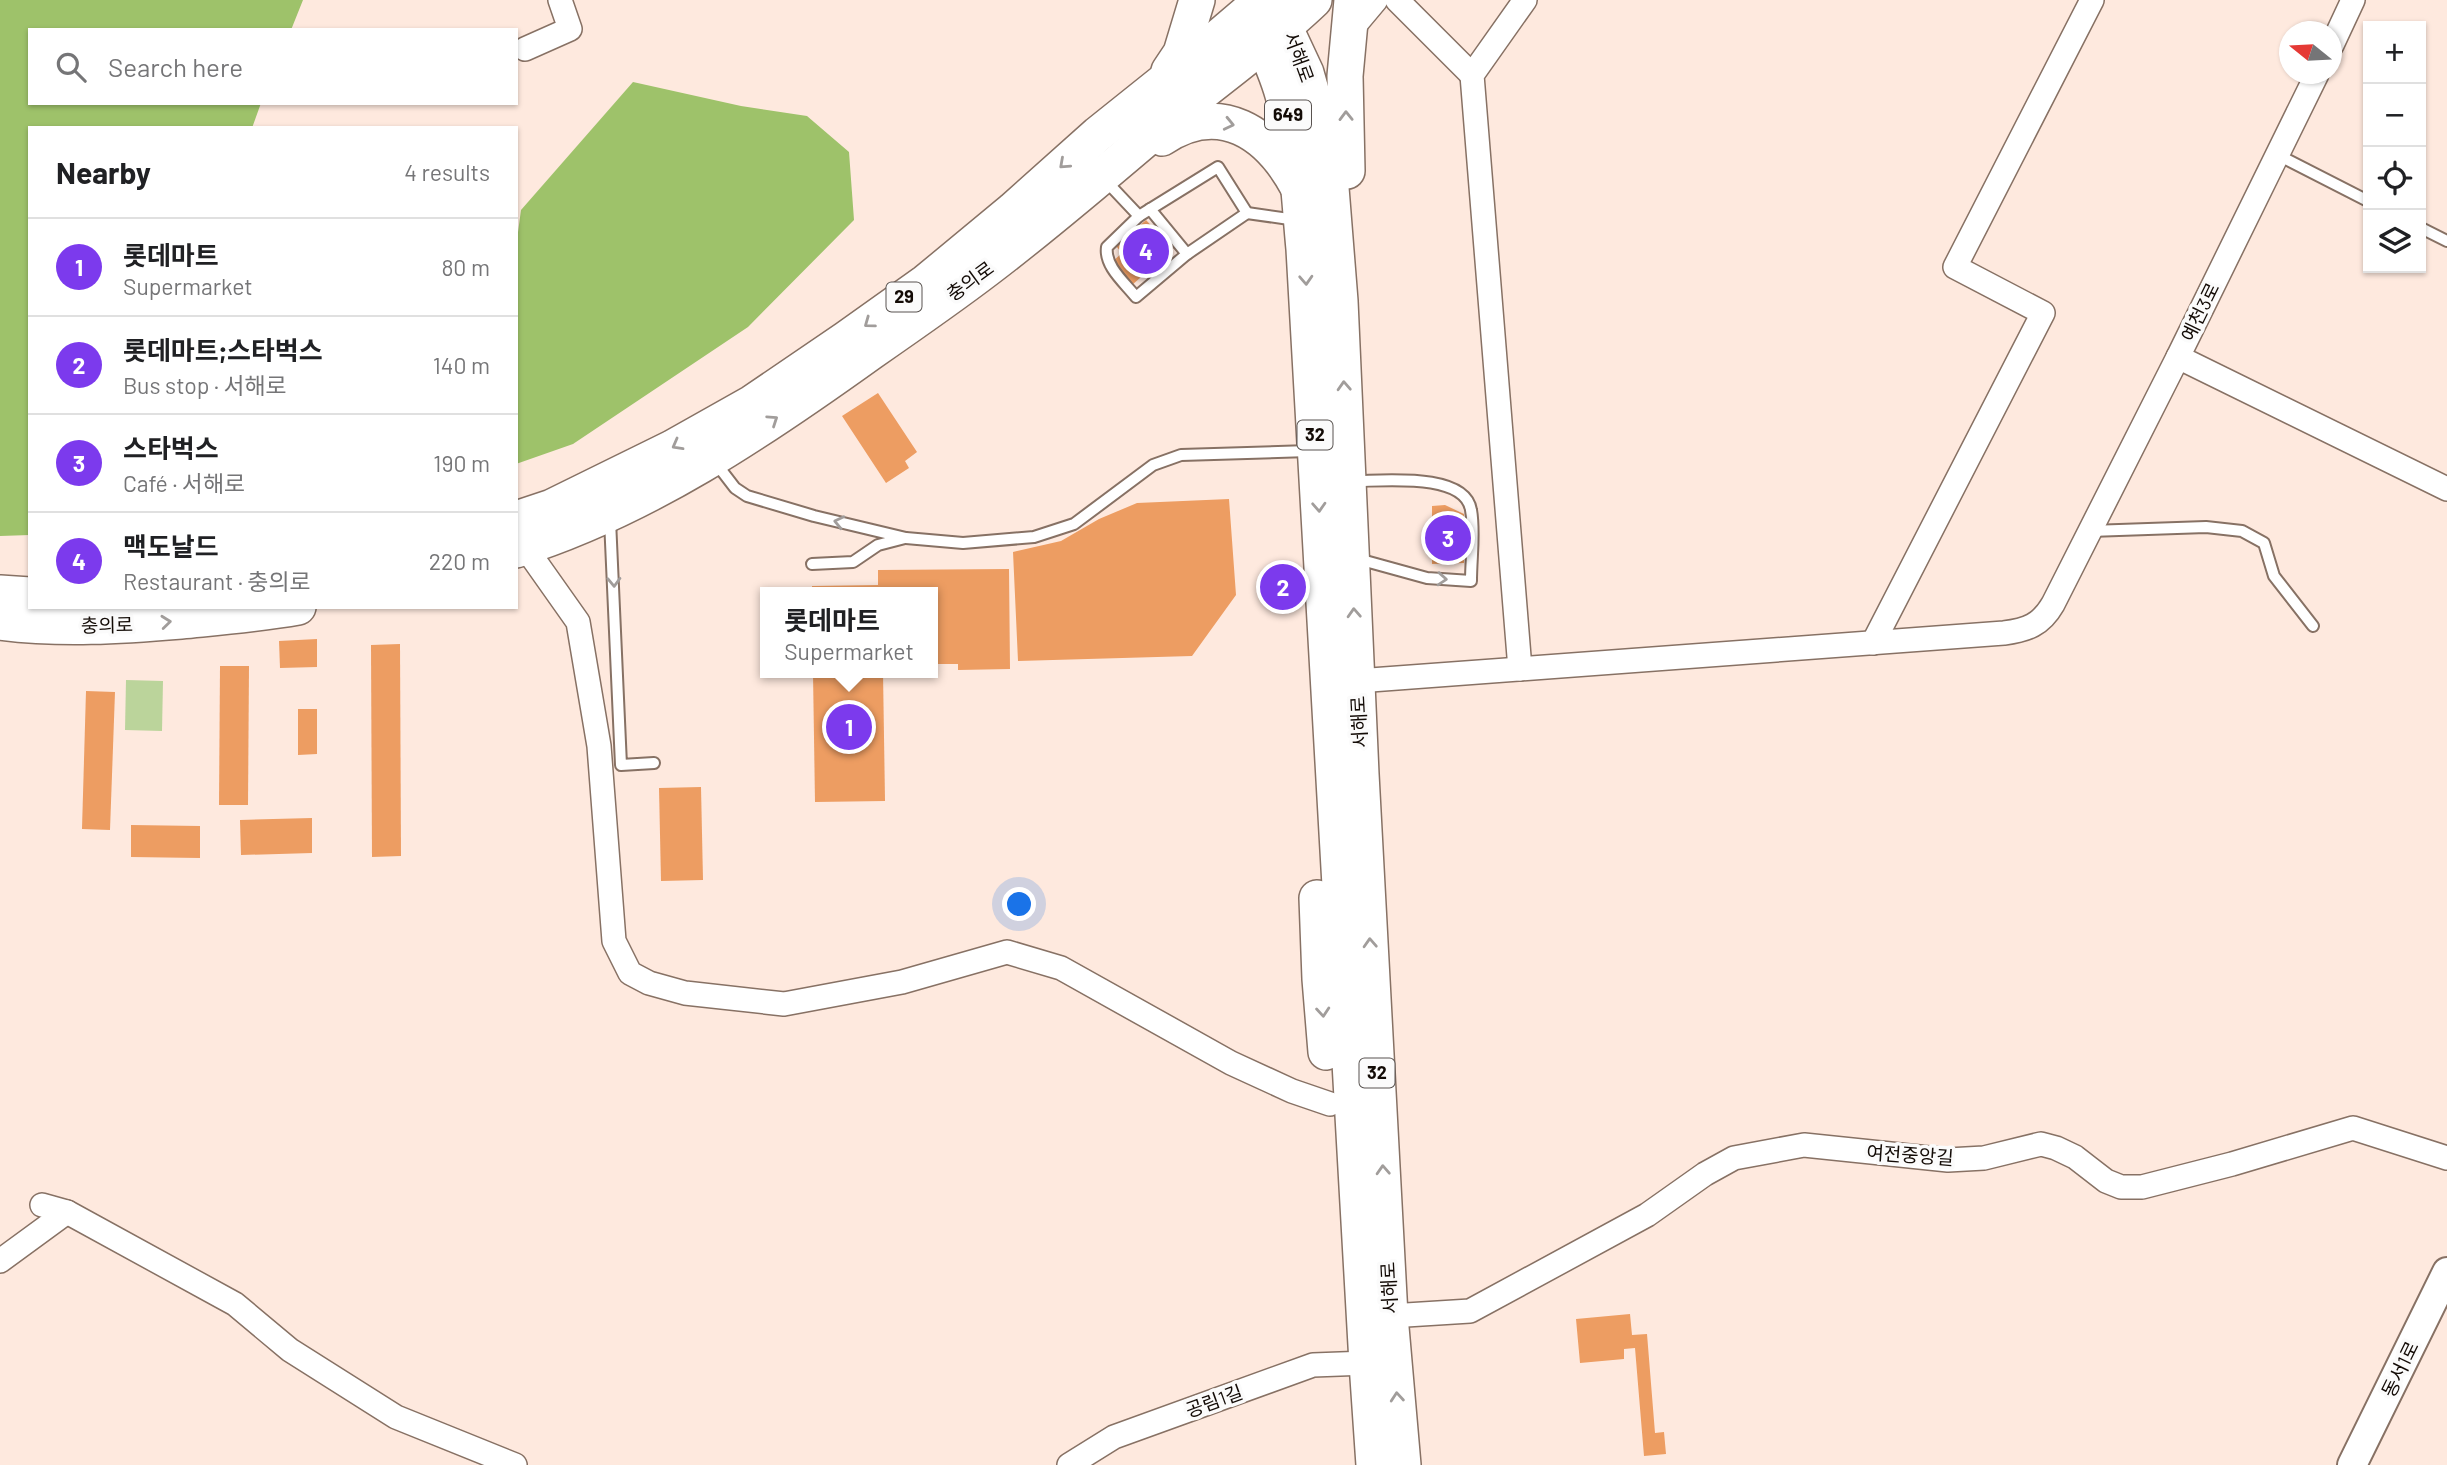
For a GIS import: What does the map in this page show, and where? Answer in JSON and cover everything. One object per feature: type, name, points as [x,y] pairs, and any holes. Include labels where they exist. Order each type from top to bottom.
[{"type":"main road","points":[[1153,90],[1181,53],[1197,0]]},
{"type":"main road","name":"서해로","points":[[1314,0],[1266,17],[1275,69],[1289,115],[1296,158],[1340,301],[1352,557],[1343,682],[1367,1363],[1374,1465]]},
{"type":"main road","points":[[1340,301],[1350,296],[1345,76],[1350,16]]},
{"type":"main road","name":"충의로","points":[[519,538],[552,507],[672,449],[752,404],[926,282],[1153,90],[1266,17]]},
{"type":"main road","name":"충의로","points":[[519,538],[569,533],[610,514],[713,460],[835,378],[976,277],[1113,168],[1174,115],[1266,17]]},
{"type":"main road","points":[[1113,168],[1188,124],[1225,122],[1250,131],[1261,140],[1310,199]]},
{"type":"main road","points":[[1098,134],[1109,132],[1121,139],[1123,147],[1113,168]]},
{"type":"main road","name":"서해로","points":[[1310,199],[1315,451],[1343,682],[1403,1465]]},
{"type":"main road","points":[[0,593],[28,595]]},
{"type":"main road","name":"충의로","points":[[0,622],[26,625],[133,625],[243,616],[286,609]]},
{"type":"main road","points":[[1343,682],[1316,692],[1307,708],[1320,979],[1331,1104],[1367,1363]]},
{"type":"street","points":[[524,49],[569,29],[560,0]]},
{"type":"street","points":[[1350,16],[1376,0]]},
{"type":"street","points":[[1397,0],[1472,75]]},
{"type":"street","points":[[1520,669],[1472,75],[1525,0]]},
{"type":"street","points":[[1873,643],[2043,313],[1955,267],[2092,0]]},
{"type":"street","points":[[2342,24],[2353,0]]},
{"type":"street","name":"예천3로","points":[[2312,84],[2178,357],[2447,489]]},
{"type":"street","points":[[1343,682],[2029,629],[2048,613],[2178,357]]},
{"type":"street","points":[[519,538],[578,622],[599,746],[614,941],[630,972],[649,983],[685,993],[784,1004],[902,982],[1007,952],[1060,968],[1231,1063],[1292,1091],[1331,1104]]},
{"type":"street","name":"여전중앙길","points":[[1390,1316],[1470,1311],[1647,1215],[1705,1174],[1734,1158],[1804,1145],[1948,1160],[1984,1158],[2041,1144],[2075,1157],[2106,1181],[2121,1187],[2142,1187],[2353,1128],[2447,1158]]},
{"type":"street","points":[[42,1205],[67,1212],[235,1304],[290,1350],[396,1417],[515,1465]]},
{"type":"street","points":[[0,1261],[67,1212]]},
{"type":"street","name":"동서1로","points":[[2352,1465],[2447,1272]]},
{"type":"street","name":"공림1길","points":[[1069,1465],[1114,1437],[1313,1366],[1367,1363]]},
{"type":"lane","points":[[2278,155],[2363,198]]},
{"type":"lane","points":[[1247,212],[1218,167],[1139,216],[1112,242],[1106,253],[1110,264],[1136,297],[1186,254],[1247,212],[1310,199]]},
{"type":"lane","points":[[1113,168],[1139,216]]},
{"type":"lane","points":[[1150,209],[1186,254]]},
{"type":"lane","points":[[2426,231],[2447,242]]},
{"type":"lane","points":[[713,460],[735,488],[747,496],[814,516],[906,538],[963,542],[1034,537],[1074,524],[1153,465],[1181,455],[1315,451]]},
{"type":"lane","points":[[1348,481],[1438,483],[1455,489],[1464,496],[1471,508],[1471,581],[1427,578],[1352,557]]},
{"type":"lane","points":[[610,514],[621,765],[654,763]]},
{"type":"lane","points":[[2090,531],[2206,527],[2242,531],[2264,543],[2274,576],[2313,626]]},
{"type":"lane","points":[[812,564],[853,562],[878,545],[906,538]]},
{"type":"green space","points":[[0,0],[303,0],[292,28],[28,28],[28,105],[260,105],[253,126],[28,126],[28,535],[0,536]]},
{"type":"green space","points":[[633,82],[741,106],[807,116],[849,152],[854,220],[748,327],[573,444],[518,463],[518,232],[521,210]]},
{"type":"green space","points":[[126,680],[163,681],[162,731],[125,730]]},
{"type":"building","points":[[1146,220],[1173,249],[1132,285],[1112,262],[1122,253],[1116,246]]},
{"type":"building","points":[[878,393],[917,452],[905,461],[909,468],[886,483],[842,416]]},
{"type":"building","points":[[1229,499],[1236,595],[1192,656],[1018,661],[1013,552],[1061,541],[1099,519],[1137,503]]},
{"type":"building","points":[[1445,505],[1464,514],[1464,563],[1432,564],[1432,506]]},
{"type":"building","points":[[1009,569],[1010,669],[958,670],[958,664],[938,664],[938,587],[812,587],[878,585],[878,570]]},
{"type":"building","points":[[317,639],[317,667],[280,668],[279,641]]},
{"type":"building","points":[[400,644],[401,856],[372,857],[371,645]]},
{"type":"building","points":[[220,666],[249,666],[248,805],[219,805]]},
{"type":"building","points":[[813,678],[883,678],[885,801],[815,802]]},
{"type":"building","points":[[86,691],[115,692],[110,830],[82,829]]},
{"type":"building","points":[[298,709],[317,709],[317,754],[298,755]]},
{"type":"building","points":[[701,787],[703,880],[661,881],[659,788]]},
{"type":"building","points":[[312,818],[312,853],[241,855],[240,820]]},
{"type":"building","points":[[131,825],[200,826],[200,858],[131,857]]},
{"type":"building","points":[[1630,1314],[1632,1335],[1647,1334],[1655,1433],[1664,1432],[1666,1454],[1644,1456],[1635,1348],[1624,1349],[1624,1359],[1580,1363],[1576,1319]]},
{"type":"place","name":"맥도날드","points":[[1146,251]]},
{"type":"place","name":"스타벅스","points":[[1448,538]]},
{"type":"place","name":"롯데마트;스타벅스","points":[[1283,587]]},
{"type":"place","name":"롯데마트","points":[[849,727]]}]
